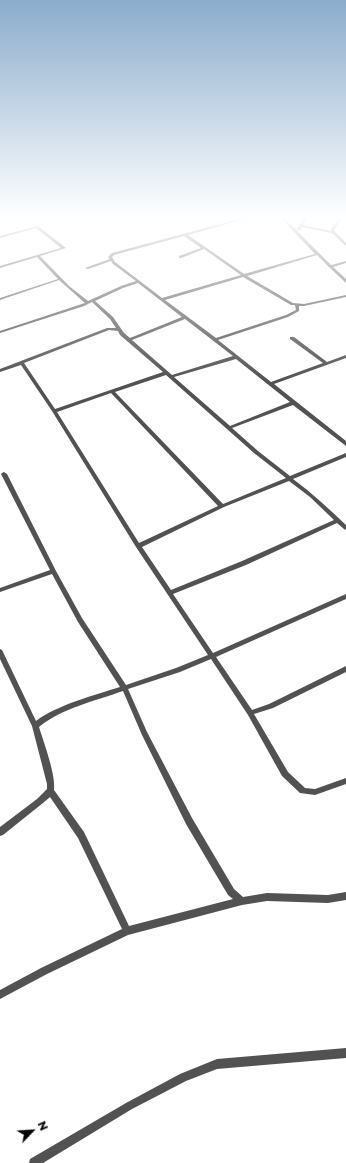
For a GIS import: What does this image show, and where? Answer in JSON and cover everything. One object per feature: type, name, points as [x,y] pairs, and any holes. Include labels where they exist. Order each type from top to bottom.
[{"type":"street","points":[[54,271],[60,280],[112,318],[119,330],[129,340],[256,452],[290,478],[346,528]]},
{"type":"street","points":[[125,271],[236,356],[346,444]]},
{"type":"street","points":[[238,271],[287,302],[297,305],[346,296]]},
{"type":"street","points":[[162,299],[256,271]]},
{"type":"street","points":[[335,271],[346,282]]},
{"type":"street","points":[[0,299],[60,280]]},
{"type":"street","points":[[0,332],[90,302],[122,287],[138,282]]},
{"type":"street","points":[[215,340],[287,316],[298,310],[297,305]]},
{"type":"street","points":[[129,340],[186,317]]},
{"type":"street","points":[[0,371],[108,329],[119,330]]},
{"type":"street","points":[[292,338],[325,362]]},
{"type":"street","points":[[171,377],[236,356]]},
{"type":"street","points":[[271,384],[325,362],[346,356]]},
{"type":"street","points":[[22,363],[54,411],[138,546],[250,713],[285,774],[303,790],[315,792],[346,781]]},
{"type":"street","points":[[54,411],[166,373]]},
{"type":"street","points":[[112,391],[222,506]]},
{"type":"street","points":[[229,428],[293,402]]},
{"type":"street","points":[[138,546],[222,506],[346,455]]},
{"type":"street","points":[[4,474],[53,571],[80,620],[124,687],[144,732],[189,821],[231,892],[242,901]]},
{"type":"street","points":[[170,593],[244,563],[338,520]]},
{"type":"street","points":[[0,590],[53,571]]},
{"type":"street","points":[[35,726],[45,718],[74,705],[178,670],[346,596]]},
{"type":"street","points":[[0,652],[35,726],[49,774],[50,791],[80,835],[126,931]]},
{"type":"street","points":[[250,713],[271,706],[346,669]]},
{"type":"street","points":[[0,832],[35,805],[50,791]]},
{"type":"street","points":[[0,995],[44,971],[126,931],[242,901],[267,897],[328,899],[346,896]]},
{"type":"street","points":[[34,1163],[129,1106],[183,1077],[217,1064],[346,1053]]}]
